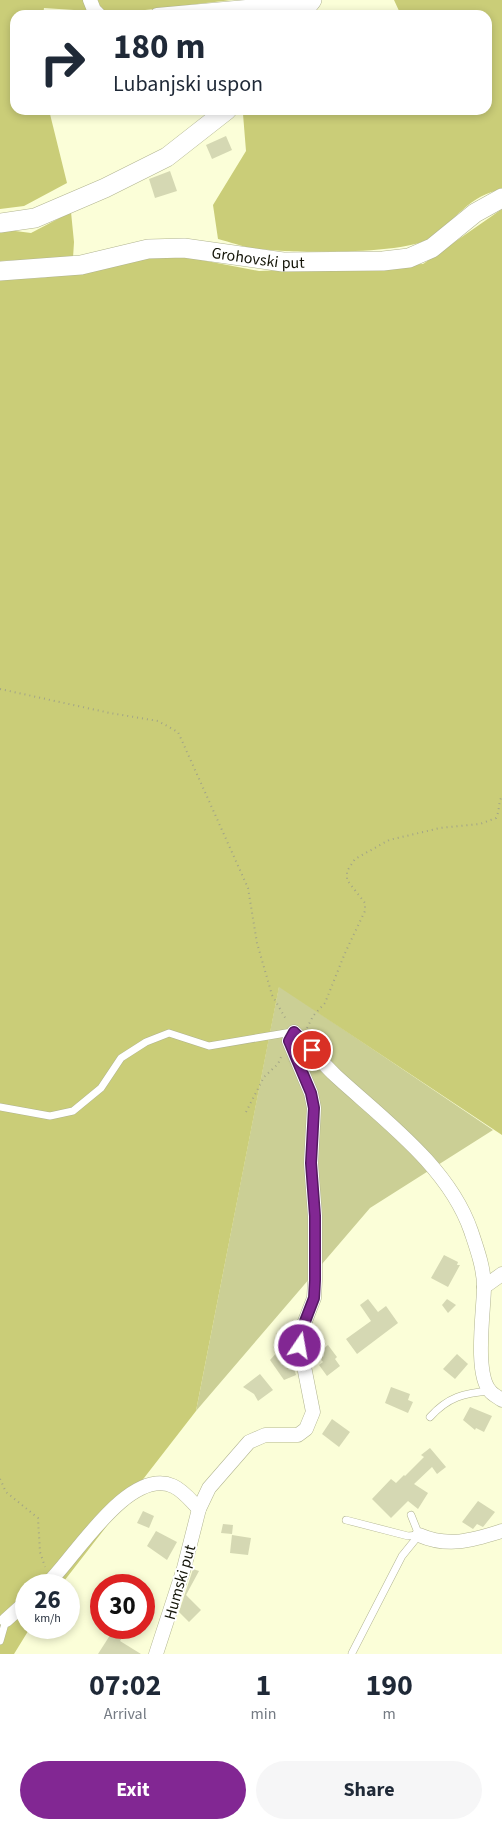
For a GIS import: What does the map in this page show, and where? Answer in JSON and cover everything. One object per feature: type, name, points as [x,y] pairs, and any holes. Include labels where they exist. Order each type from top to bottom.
[{"type":"main road","points":[[0,222],[35,218],[105,188],[167,157],[221,115]]},
{"type":"main road","name":"Grohovski put","points":[[0,271],[81,265],[148,249],[168,248],[283,262],[383,261],[409,258],[432,248],[475,214],[502,198]]},
{"type":"street","points":[[212,10],[290,3],[306,7]]},
{"type":"street","points":[[294,1037],[401,1132],[433,1168],[463,1212],[471,1230],[482,1268],[484,1287],[481,1314],[481,1350],[486,1385],[490,1391],[502,1400]]},
{"type":"street","name":"Humski put","points":[[156,1654],[184,1568],[199,1509],[209,1488],[249,1442],[265,1435],[298,1434],[306,1429],[313,1412],[300,1353],[304,1324],[314,1298],[315,1216],[311,1163],[314,1108],[294,1037]]},
{"type":"street","points":[[484,1287],[502,1274]]},
{"type":"street","points":[[55,1574],[96,1524],[117,1505],[138,1491],[162,1483],[173,1486],[186,1495],[199,1509]]},
{"type":"street","points":[[419,1535],[441,1542],[459,1543],[502,1531]]},
{"type":"street","points":[[6,1620],[15,1612]]},
{"type":"lane","points":[[0,1107],[50,1116],[73,1111],[101,1088],[121,1058],[146,1042],[169,1033],[209,1046],[294,1037]]},
{"type":"lane","points":[[430,1417],[442,1404],[457,1396],[490,1391]]},
{"type":"lane","points":[[412,1515],[419,1535]]},
{"type":"lane","points":[[346,1520],[408,1536],[419,1535]]},
{"type":"lane","points":[[352,1653],[402,1556],[419,1535]]},
{"type":"lane","points":[[0,1641],[6,1620]]},
{"type":"path","points":[[0,688],[110,713],[158,721],[178,732],[248,888],[257,943],[272,995],[294,1037]]},
{"type":"path","points":[[246,1112],[260,1084],[278,1064],[294,1037],[325,1002],[365,911],[365,903],[347,880],[347,871],[354,859],[389,840],[440,828],[491,821],[496,818],[499,811],[498,804],[502,796]]},
{"type":"path","points":[[0,1480],[6,1492],[38,1518],[40,1552],[46,1574]]},
{"type":"green space","points":[[0,0],[232,0],[145,10],[44,8],[44,10],[10,10],[10,115],[50,115],[67,183],[24,206],[0,209]]},
{"type":"green space","points":[[394,0],[502,0],[502,190],[491,192],[472,202],[430,238],[417,244],[374,250],[320,252],[249,247],[218,239],[213,205],[246,151],[243,115],[492,115],[492,10],[399,10]]},
{"type":"green space","points":[[502,209],[502,1135],[279,987],[196,1411],[70,1574],[15,1574],[15,1639],[23,1639],[14,1654],[0,1654],[0,279],[42,278],[170,254],[259,271],[423,264]]},
{"type":"green space","points":[[71,212],[74,242],[73,258],[0,261],[0,229],[31,233]]},
{"type":"green space","points":[[279,986],[493,1130],[370,1208],[196,1411]]},
{"type":"building","points":[[226,136],[232,150],[212,159],[206,145]]},
{"type":"building","points":[[170,171],[177,191],[155,198],[149,179]]},
{"type":"building","points":[[444,1255],[458,1262],[457,1265],[460,1265],[448,1287],[431,1278]]},
{"type":"building","points":[[368,1299],[378,1312],[386,1306],[398,1323],[357,1354],[346,1339],[371,1321],[360,1305]]},
{"type":"building","points":[[447,1299],[456,1305],[448,1313],[442,1305]]},
{"type":"building","points":[[328,1345],[337,1357],[335,1359],[340,1366],[327,1376],[319,1365],[323,1362],[316,1354]]},
{"type":"building","points":[[280,1349],[292,1362],[296,1375],[284,1380],[270,1360]]},
{"type":"building","points":[[457,1354],[468,1364],[455,1379],[443,1369]]},
{"type":"building","points":[[260,1374],[273,1390],[258,1401],[254,1394],[243,1387]]},
{"type":"building","points":[[391,1387],[410,1394],[408,1400],[413,1402],[408,1413],[385,1403]]},
{"type":"building","points":[[470,1407],[492,1416],[484,1432],[476,1428],[475,1430],[463,1420]]},
{"type":"building","points":[[332,1419],[350,1432],[339,1447],[322,1434]]},
{"type":"building","points":[[430,1448],[446,1467],[437,1474],[432,1467],[414,1484],[428,1493],[418,1509],[408,1501],[391,1518],[372,1499],[391,1479],[396,1483],[405,1476],[424,1457],[421,1455]]},
{"type":"building","points":[[478,1501],[495,1512],[483,1527],[477,1524],[473,1529],[462,1522]]},
{"type":"building","points":[[143,1511],[154,1516],[149,1528],[137,1523]]},
{"type":"building","points":[[223,1524],[233,1525],[232,1534],[221,1533]]},
{"type":"building","points":[[156,1531],[177,1542],[167,1560],[147,1546]]},
{"type":"building","points":[[232,1535],[251,1538],[248,1555],[230,1553]]},
{"type":"building","points":[[193,1569],[199,1571],[186,1595],[201,1610],[189,1622],[179,1612]]},
{"type":"building","points":[[108,1639],[121,1639],[120,1641],[141,1654],[98,1654]]},
{"type":"route","points":[[300,1346],[304,1324],[314,1298],[315,1216],[311,1163],[314,1108],[311,1093],[293,1055],[289,1041],[294,1032],[312,1050]]}]
